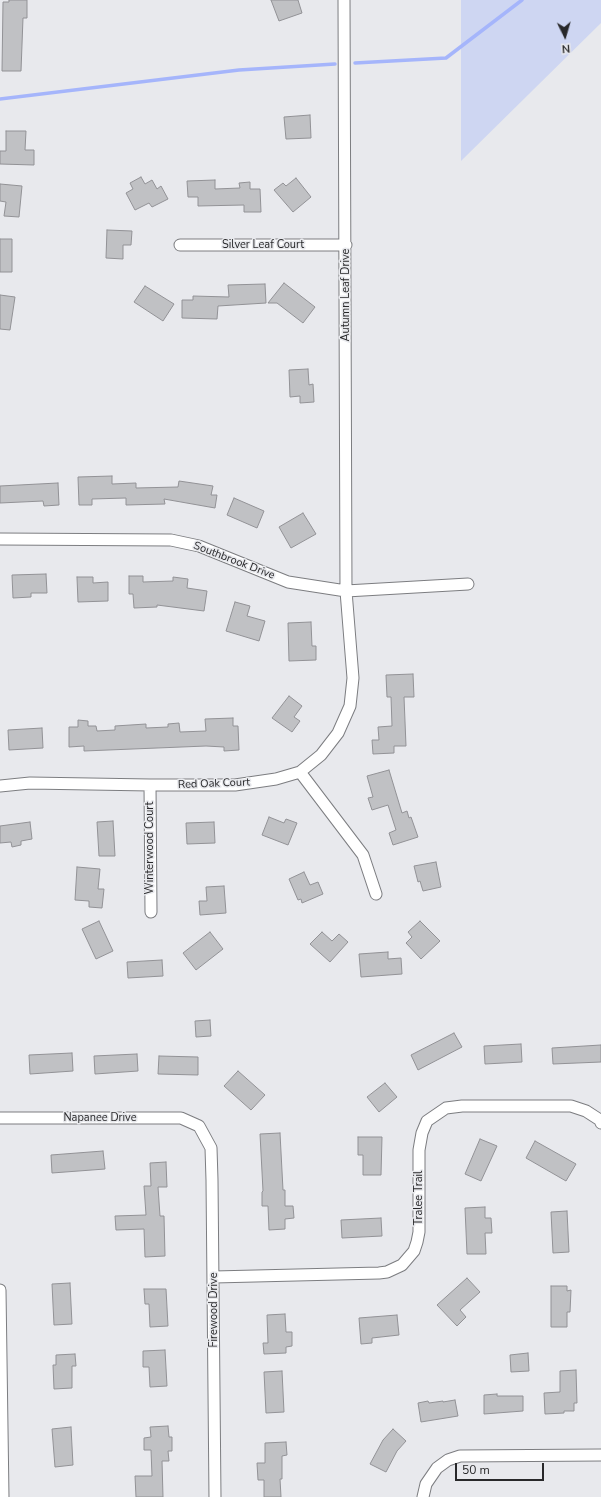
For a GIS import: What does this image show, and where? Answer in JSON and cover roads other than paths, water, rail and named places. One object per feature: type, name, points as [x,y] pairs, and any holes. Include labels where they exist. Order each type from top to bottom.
[{"type":"street","name":"Autumn Leaf Drive","points":[[344,0],[346,591]]},
{"type":"street","name":"Silver Leaf Court","points":[[180,245],[346,245]]},
{"type":"street","name":"Southbrook Drive","points":[[0,538],[171,540],[199,546],[288,582],[346,591],[468,584]]},
{"type":"street","name":"Red Oak Court","points":[[0,786],[30,783],[235,785],[276,779],[300,772],[321,755],[338,733],[350,706],[353,678],[346,591]]},
{"type":"street","points":[[300,772],[363,855],[376,894]]},
{"type":"street","name":"Winterwood Court","points":[[150,785],[151,912]]},
{"type":"street","name":"Tralee Trail","points":[[214,1277],[379,1273],[387,1272],[402,1265],[414,1251],[419,1232],[419,1150],[422,1133],[427,1121],[446,1108],[462,1106],[571,1106],[586,1111],[600,1120],[601,1123]]},
{"type":"street","name":"Napanee Drive","points":[[0,1118],[181,1118],[199,1126]]},
{"type":"street","name":"Firewood Drive","points":[[199,1126],[211,1148],[214,1277],[215,1497]]},
{"type":"street","points":[[0,1290],[3,1497]]},
{"type":"street","points":[[423,1497],[429,1478],[437,1468],[448,1460],[460,1456],[601,1455]]},
{"type":"waterway","points":[[355,63],[446,58],[522,0]]},
{"type":"waterway","points":[[0,99],[239,70],[335,64]]}]
